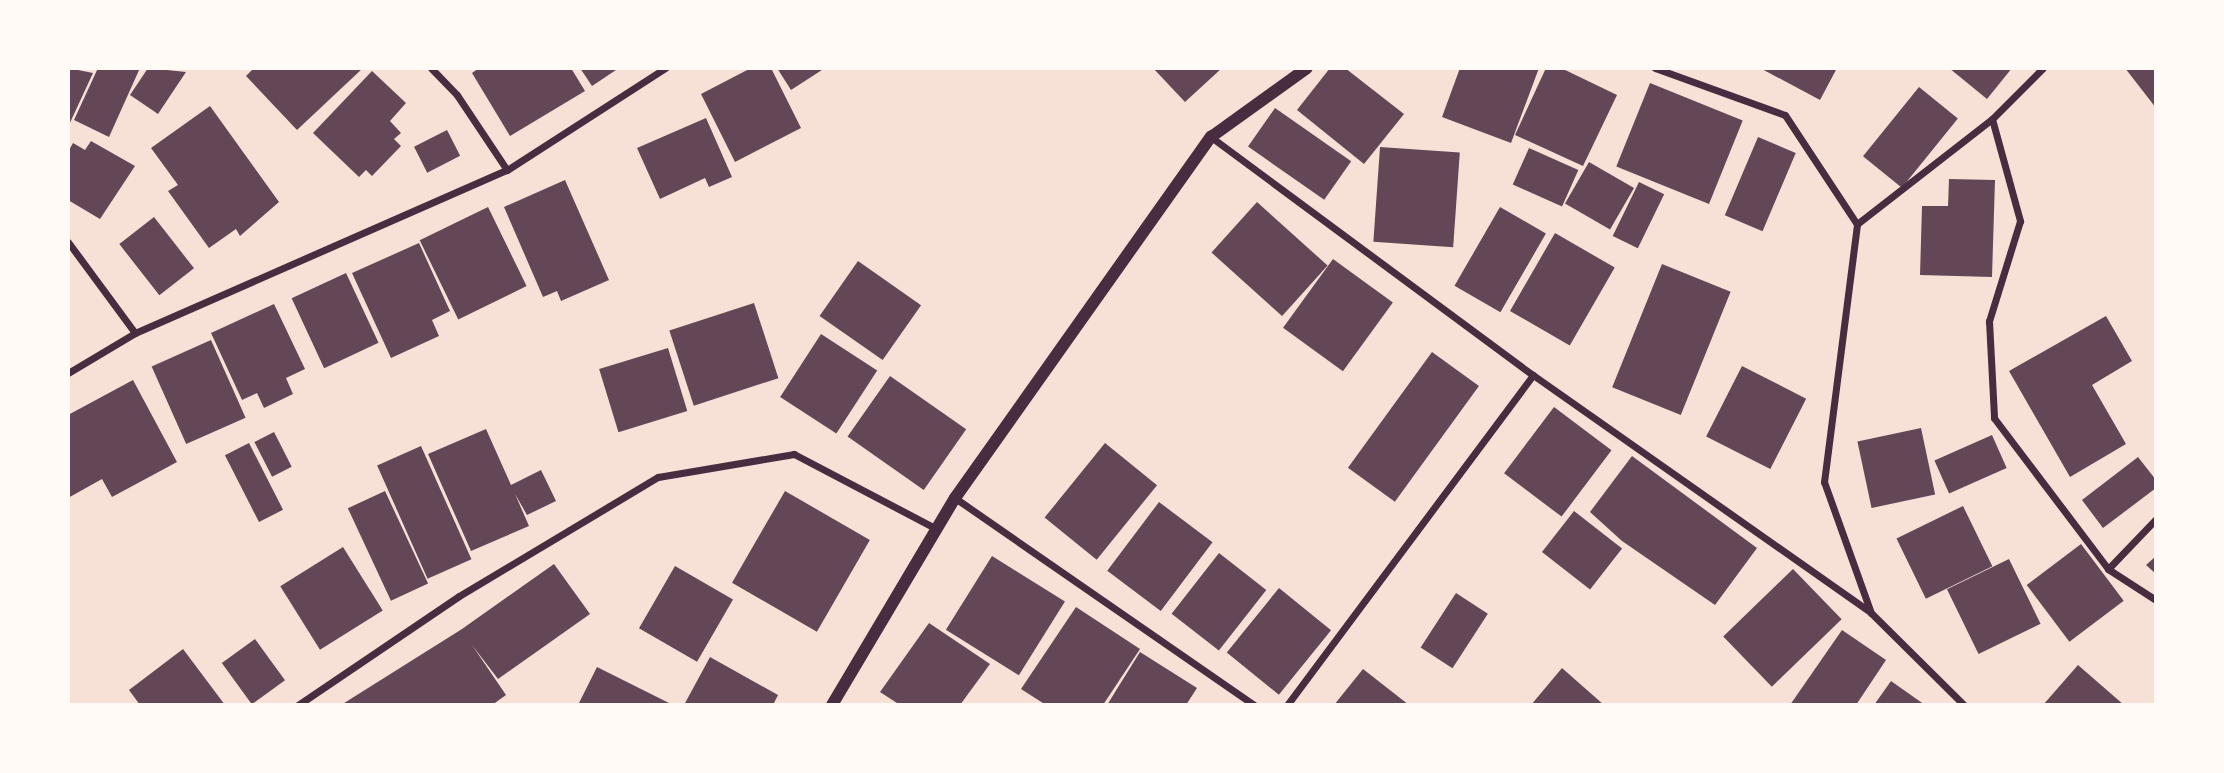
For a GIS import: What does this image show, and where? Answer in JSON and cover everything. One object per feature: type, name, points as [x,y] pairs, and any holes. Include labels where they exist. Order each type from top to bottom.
[{"type":"street","points":[[431,68],[457,95],[507,170]]},
{"type":"street","points":[[68,373],[135,333],[507,170],[665,68]]},
{"type":"street","points":[[1655,68],[1785,115],[1857,224],[1824,482],[1871,613]]},
{"type":"street","points":[[1857,224],[1992,119],[2043,68]]},
{"type":"street","points":[[832,705],[955,498],[1211,137],[1305,69]]},
{"type":"street","points":[[1992,119],[2020,222],[1989,321],[1994,418],[2108,569],[2156,600]]},
{"type":"street","points":[[1211,137],[1533,374],[1871,613],[1964,705]]},
{"type":"street","points":[[68,242],[135,333]]},
{"type":"street","points":[[1287,705],[1533,374]]},
{"type":"street","points":[[298,705],[459,596],[658,477],[794,454],[937,528]]},
{"type":"street","points":[[955,498],[1254,705]]},
{"type":"street","points":[[2108,569],[2156,519]]},
{"type":"building","points":[[68,68],[93,73],[68,127]]},
{"type":"building","points":[[98,68],[140,68],[109,137],[74,120]]},
{"type":"building","points":[[148,68],[186,72],[158,114],[130,95]]},
{"type":"building","points":[[254,68],[363,68],[297,130],[246,76]]},
{"type":"building","points":[[479,68],[571,68],[585,91],[510,136],[472,73]]},
{"type":"building","points":[[580,68],[619,68],[592,86]]},
{"type":"building","points":[[751,68],[771,68],[801,128],[735,162],[701,94]]},
{"type":"building","points":[[777,68],[825,68],[791,90]]},
{"type":"building","points":[[1153,68],[1222,68],[1185,102]]},
{"type":"building","points":[[1330,68],[1345,68],[1404,114],[1364,164],[1297,110]]},
{"type":"building","points":[[1460,68],[1539,68],[1511,143],[1442,117]]},
{"type":"building","points":[[1546,68],[1561,68],[1617,95],[1583,166],[1515,135]]},
{"type":"building","points":[[1760,68],[1837,68],[1820,100]]},
{"type":"building","points":[[1949,68],[2012,68],[1987,99]]},
{"type":"building","points":[[2125,68],[2156,68],[2156,108]]},
{"type":"building","points":[[372,71],[406,103],[390,121],[401,133],[394,139],[401,146],[372,176],[366,170],[359,177],[313,133]]},
{"type":"building","points":[[1650,83],[1743,120],[1709,204],[1616,166]]},
{"type":"building","points":[[1919,87],[1958,118],[1902,188],[1863,156]]},
{"type":"building","points":[[210,106],[279,202],[240,236],[236,229],[209,248],[168,191],[178,185],[151,148]]},
{"type":"building","points":[[1275,108],[1351,161],[1324,200],[1248,147]]},
{"type":"building","points":[[706,118],[732,177],[709,187],[705,178],[660,199],[637,148]]},
{"type":"building","points":[[447,130],[460,156],[427,173],[414,147]]},
{"type":"building","points":[[1758,137],[1796,153],[1763,231],[1725,215]]},
{"type":"building","points":[[91,141],[135,166],[100,219],[68,200],[68,152],[73,143],[85,150]]},
{"type":"building","points":[[1380,147],[1460,153],[1453,247],[1373,242]]},
{"type":"building","points":[[1529,148],[1578,170],[1562,207],[1513,185]]},
{"type":"building","points":[[1589,162],[1634,188],[1610,230],[1565,204]]},
{"type":"building","points":[[1949,179],[1995,180],[1992,277],[1920,275],[1922,206],[1948,206]]},
{"type":"building","points":[[565,180],[609,280],[561,301],[557,291],[543,297],[504,207]]},
{"type":"building","points":[[1639,182],[1664,194],[1638,248],[1613,236]]},
{"type":"building","points":[[1257,202],[1328,266],[1282,316],[1211,253]]},
{"type":"building","points":[[488,207],[527,286],[458,319],[420,240]]},
{"type":"building","points":[[1500,207],[1546,234],[1500,312],[1454,286]]},
{"type":"building","points":[[154,217],[194,268],[159,295],[119,244]]},
{"type":"building","points":[[1555,233],[1615,268],[1570,345],[1510,311]]},
{"type":"building","points":[[419,243],[450,311],[432,320],[439,336],[391,358],[352,273]]},
{"type":"building","points":[[1333,259],[1393,302],[1343,371],[1283,328]]},
{"type":"building","points":[[858,261],[921,305],[883,360],[820,316]]},
{"type":"building","points":[[1662,264],[1731,292],[1681,415],[1612,387]]},
{"type":"building","points":[[346,273],[379,343],[324,368],[292,298]]},
{"type":"building","points":[[754,303],[778,378],[694,406],[669,331]]},
{"type":"building","points":[[274,304],[305,369],[286,378],[293,394],[264,408],[257,393],[242,400],[211,333]]},
{"type":"building","points":[[2106,316],[2132,361],[2092,385],[2126,444],[2070,477],[2009,371]]},
{"type":"building","points":[[821,334],[877,370],[836,433],[780,397]]},
{"type":"building","points":[[211,340],[246,418],[186,444],[152,366]]},
{"type":"building","points":[[668,348],[687,411],[618,432],[599,369]]},
{"type":"building","points":[[1432,352],[1479,386],[1395,502],[1348,468]]},
{"type":"building","points":[[1742,366],[1806,399],[1770,469],[1706,436]]},
{"type":"building","points":[[890,376],[966,429],[924,490],[848,437]]},
{"type":"building","points":[[133,380],[177,462],[112,497],[102,479],[68,498],[68,415]]},
{"type":"building","points":[[1554,407],[1612,450],[1562,517],[1504,473]]},
{"type":"building","points":[[1921,428],[1935,495],[1872,508],[1857,442]]},
{"type":"building","points":[[486,429],[511,485],[541,470],[556,501],[527,515],[515,494],[529,526],[471,551],[428,454]]},
{"type":"building","points":[[274,432],[292,467],[272,477],[254,442]]},
{"type":"building","points":[[1992,435],[2007,468],[1949,494],[1934,461]]},
{"type":"building","points":[[249,443],[283,510],[259,522],[225,455]]},
{"type":"building","points":[[1105,443],[1157,485],[1097,560],[1045,518]]},
{"type":"building","points":[[421,446],[471,559],[428,579],[377,466]]},
{"type":"building","points":[[1632,456],[1757,548],[1715,605],[1622,541],[1590,512]]},
{"type":"building","points":[[2138,457],[2156,480],[2156,488],[2103,528],[2082,500]]},
{"type":"building","points":[[385,491],[428,583],[391,601],[348,508]]},
{"type":"building","points":[[785,491],[870,540],[817,632],[732,583]]},
{"type":"building","points":[[1159,502],[1213,542],[1161,611],[1107,571]]},
{"type":"building","points":[[1963,506],[1992,566],[1926,599],[1896,538]]},
{"type":"building","points":[[1574,511],[1622,549],[1590,590],[1542,552]]},
{"type":"building","points":[[2081,544],[2124,601],[2069,642],[2027,585]]},
{"type":"building","points":[[343,547],[383,611],[320,650],[280,586]]},
{"type":"building","points":[[1219,553],[1266,590],[1219,651],[1172,614]]},
{"type":"building","points":[[992,556],[1065,602],[1019,675],[946,630]]},
{"type":"building","points":[[2156,556],[2156,574],[2146,565]]},
{"type":"building","points":[[2009,559],[2041,624],[1979,654],[1947,589]]},
{"type":"building","points":[[554,564],[590,614],[498,679],[472,645],[506,695],[492,705],[341,705],[462,629]]},
{"type":"building","points":[[675,566],[733,600],[697,662],[639,628]]},
{"type":"building","points":[[1793,569],[1842,619],[1772,687],[1723,636]]},
{"type":"building","points":[[1279,588],[1331,630],[1279,695],[1227,653]]},
{"type":"building","points":[[1456,593],[1488,614],[1452,668],[1421,648]]},
{"type":"building","points":[[1076,607],[1140,649],[1103,705],[1046,705],[1021,689]]},
{"type":"building","points":[[929,623],[990,664],[960,705],[900,705],[880,692]]},
{"type":"building","points":[[1842,630],[1886,660],[1856,705],[1790,705]]},
{"type":"building","points":[[255,639],[285,680],[252,704],[222,663]]},
{"type":"building","points":[[183,649],[225,705],[140,705],[129,690]]},
{"type":"building","points":[[1140,652],[1197,688],[1186,705],[1107,705]]},
{"type":"building","points":[[710,657],[778,695],[773,705],[684,705]]},
{"type":"building","points":[[2078,665],[2124,705],[2043,705]]},
{"type":"building","points":[[597,667],[673,705],[578,705]]},
{"type":"building","points":[[1562,668],[1604,705],[1531,705]]},
{"type":"building","points":[[1363,669],[1409,705],[1334,705]]},
{"type":"building","points":[[1891,681],[1925,705],[1874,705]]}]
